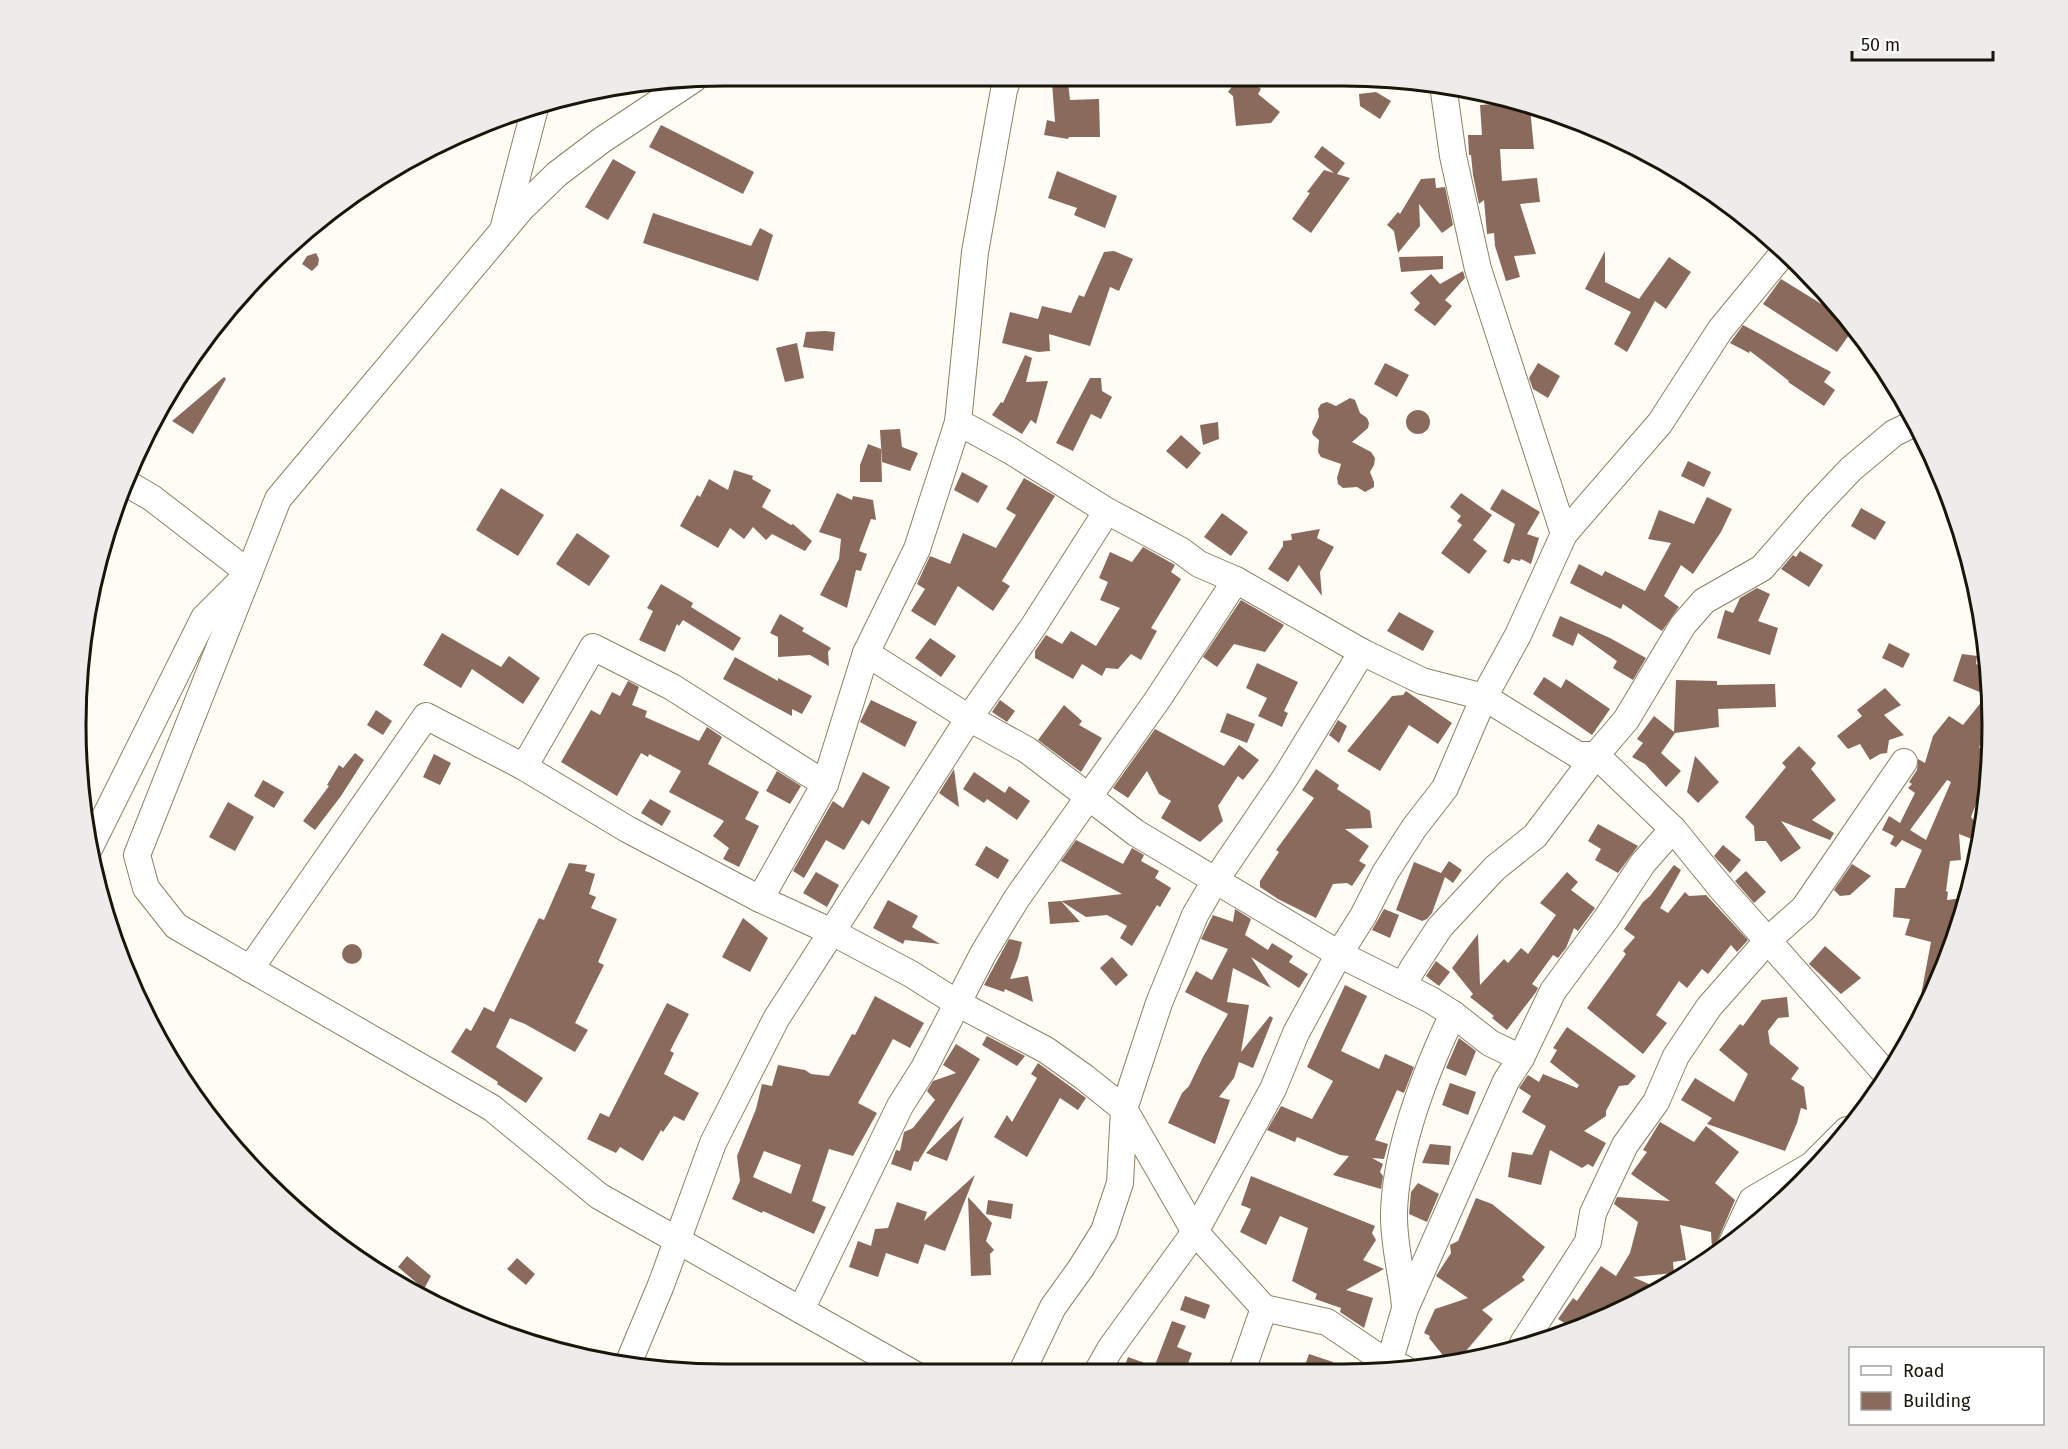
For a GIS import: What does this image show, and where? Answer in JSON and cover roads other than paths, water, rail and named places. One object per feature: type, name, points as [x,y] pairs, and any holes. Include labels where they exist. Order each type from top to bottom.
[{"type":"street","points":[[760,899],[825,784],[866,653],[917,549],[958,422],[975,252],[1005,86]]},
{"type":"street","points":[[682,87],[602,140],[557,174],[521,209],[278,499],[137,855],[146,888],[176,926],[492,1108],[600,1196],[896,1364]]},
{"type":"street","points":[[1444,94],[1453,156],[1478,269],[1564,534]]},
{"type":"street","points":[[503,229],[533,115]]},
{"type":"street","points":[[1102,1364],[1110,1349],[1196,1232],[1273,1089],[1296,1033],[1339,954],[1363,916],[1385,873],[1414,828],[1445,788],[1484,697],[1518,635],[1564,534],[1660,423],[1720,330],[1779,258]]},
{"type":"street","points":[[958,422],[1011,451],[1107,510],[1180,550],[1199,564],[1236,580],[1362,652],[1422,681],[1484,697],[1578,754],[1596,755],[1673,829],[1721,888],[1882,1069]]},
{"type":"street","points":[[1403,986],[1440,927],[1495,868],[1535,836],[1596,755],[1626,720],[1683,625],[1704,601],[1762,568],[1851,469],[1894,433],[1908,426]]},
{"type":"street","points":[[132,486],[152,498],[249,573]]},
{"type":"street","points":[[631,1356],[713,1143],[776,1019],[969,718],[1033,627],[1107,510]]},
{"type":"street","points":[[96,836],[204,618],[249,573]]},
{"type":"street","points":[[801,1310],[900,1106],[924,1068],[984,952],[1017,898],[1090,798],[1236,580]]},
{"type":"street","points":[[524,767],[593,647],[672,687],[825,784]]},
{"type":"street","points":[[1026,1364],[1053,1307],[1104,1231],[1120,1183],[1124,1109],[1142,1052],[1195,915],[1215,880],[1285,778],[1362,652]]},
{"type":"street","points":[[866,653],[969,718],[1027,750],[1136,833],[1339,954],[1452,1014],[1490,1043],[1521,1058]]},
{"type":"street","points":[[250,969],[426,716],[524,767],[627,829],[760,899],[832,932],[911,974],[957,1003],[1046,1050],[1124,1109],[1196,1232],[1264,1308],[1327,1322],[1386,1362]]},
{"type":"street","points":[[1527,1337],[1588,1242],[1593,1214],[1625,1145],[1656,1102],[1676,1056],[1709,1008],[1768,940],[1804,908],[1905,762]]},
{"type":"street","points":[[1394,1361],[1405,1309],[1506,1082],[1521,1058],[1553,991],[1606,919],[1643,863],[1673,829]]},
{"type":"street","points":[[1405,1309],[1403,1284],[1396,1254],[1394,1211],[1401,1161],[1430,1063],[1452,1014]]},
{"type":"street","points":[[1741,1224],[1752,1200],[1797,1174]]},
{"type":"street","points":[[1244,1364],[1264,1308]]}]
